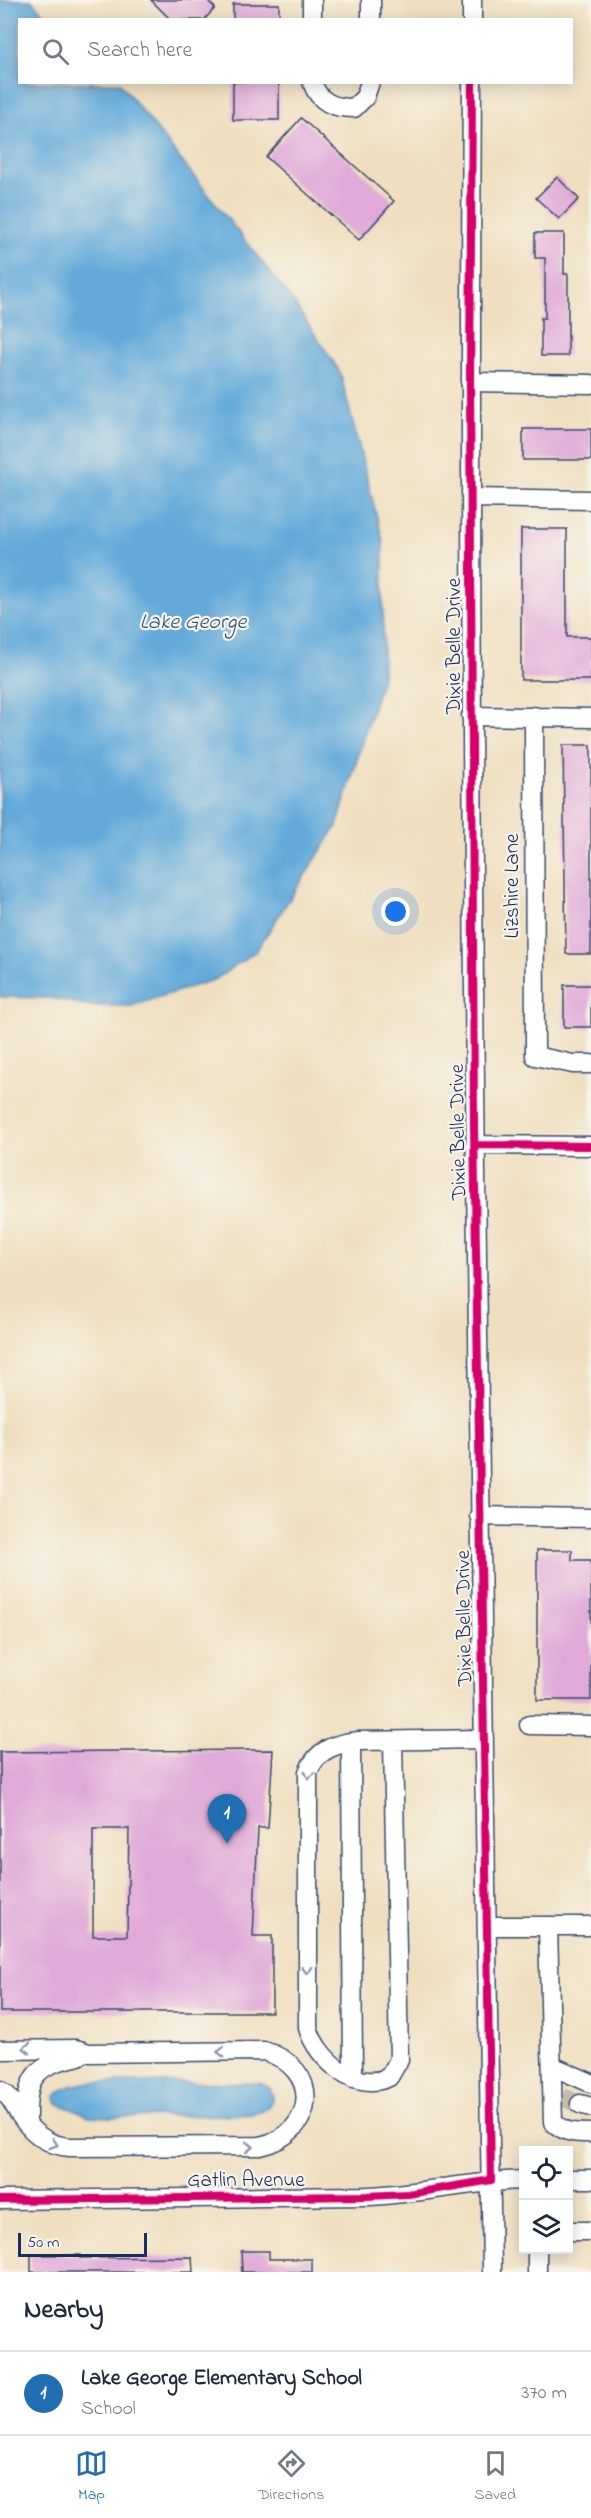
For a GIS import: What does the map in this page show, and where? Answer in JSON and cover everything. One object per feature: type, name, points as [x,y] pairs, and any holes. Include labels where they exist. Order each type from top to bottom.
[{"type":"street","points":[[312,0],[312,18]]},
{"type":"street","points":[[371,0],[371,18]]},
{"type":"street","points":[[472,0],[472,18]]},
{"type":"street","points":[[313,84],[315,92],[334,108],[354,108],[365,97],[369,84]]},
{"type":"street","name":"Dixie Belle Drive","points":[[472,84],[471,716],[479,1516],[488,1926],[492,2272]]},
{"type":"street","points":[[470,382],[591,384]]},
{"type":"street","points":[[471,498],[591,500]]},
{"type":"street","points":[[471,716],[591,718]]},
{"type":"street","name":"Lizshire Lane","points":[[534,716],[535,1056],[573,1064],[591,1064]]},
{"type":"street","points":[[475,1146],[591,1146]]},
{"type":"street","points":[[479,1516],[591,1518]]},
{"type":"street","points":[[529,1725],[591,1726]]},
{"type":"street","points":[[393,1741],[399,2060],[389,2077],[369,2083],[353,2078],[316,2045],[311,2037],[307,2016],[308,1772],[311,1764],[325,1749],[351,1742],[393,1741],[484,1739]]},
{"type":"street","points":[[351,1742],[353,2078]]},
{"type":"street","points":[[488,1926],[591,1926]]},
{"type":"street","points":[[548,1926],[552,2066],[556,2095],[553,2122],[559,2128],[572,2133],[591,2133]]},
{"type":"street","points":[[0,2050],[76,2049],[89,2053]]},
{"type":"street","points":[[0,2090],[11,2098],[27,2124],[48,2144],[58,2146],[260,2146],[283,2139],[301,2120],[305,2107],[305,2091],[300,2077],[279,2056],[264,2051],[89,2053],[59,2060],[44,2066],[37,2073],[27,2096],[27,2124]]},
{"type":"street","points":[[552,2066],[591,2084]]},
{"type":"street","points":[[573,2179],[591,2179]]},
{"type":"street","name":"Gatlin Avenue","points":[[0,2200],[367,2196],[408,2194],[491,2180],[519,2180]]},
{"type":"street","points":[[573,2231],[591,2231]]},
{"type":"street","points":[[537,2254],[537,2272]]},
{"type":"water","name":"Lake George","points":[[0,0],[31,0],[48,18],[18,18],[18,84],[121,84],[292,300],[340,372],[383,541],[383,674],[337,826],[256,951],[216,979],[131,1006],[90,1006],[51,998],[0,997]]},
{"type":"water","points":[[109,2082],[260,2083],[270,2088],[273,2096],[264,2110],[237,2115],[88,2116],[56,2103],[55,2096],[73,2085]]},
{"type":"building","points":[[151,0],[207,0],[215,8],[206,18],[169,18]]},
{"type":"building","points":[[233,4],[279,4],[279,18],[233,18]]},
{"type":"building","points":[[233,84],[279,84],[279,120],[233,120]]},
{"type":"building","points":[[301,118],[394,201],[359,240],[266,157]]},
{"type":"building","points":[[557,177],[579,199],[559,219],[536,198]]},
{"type":"building","points":[[535,233],[564,233],[564,274],[568,274],[568,356],[541,356],[541,318],[545,318],[545,258],[535,258]]},
{"type":"building","points":[[523,429],[591,429],[591,460],[523,460]]},
{"type":"building","points":[[521,529],[567,529],[567,637],[591,637],[591,680],[521,680]]},
{"type":"building","points":[[563,745],[591,745],[591,954],[566,954]]},
{"type":"building","points":[[564,985],[591,985],[591,1027],[564,1027]]},
{"type":"building","points":[[537,1550],[572,1550],[572,1560],[591,1560],[591,1700],[537,1700]]},
{"type":"building","points":[[273,1750],[268,1828],[258,1828],[253,1936],[272,1936],[272,2012],[0,2012],[0,1752]],"holes":[[[93,1829],[129,1829],[127,1936],[93,1936]]]},
{"type":"building","points":[[241,2251],[269,2251],[269,2259],[312,2259],[312,2272],[242,2272]]},
{"type":"building","points":[[31,2255],[81,2255],[81,2258],[192,2257],[193,2272],[31,2272]]},
{"type":"tunnel","points":[[562,2097],[580,2104]]},
{"type":"cycle path","points":[[0,2200],[367,2196],[408,2194],[491,2180],[474,1126],[470,382],[472,84]]},
{"type":"cycle path","points":[[475,1145],[591,1146]]},
{"type":"place","name":"Lake George Elementary School","points":[[227,1844]]}]
